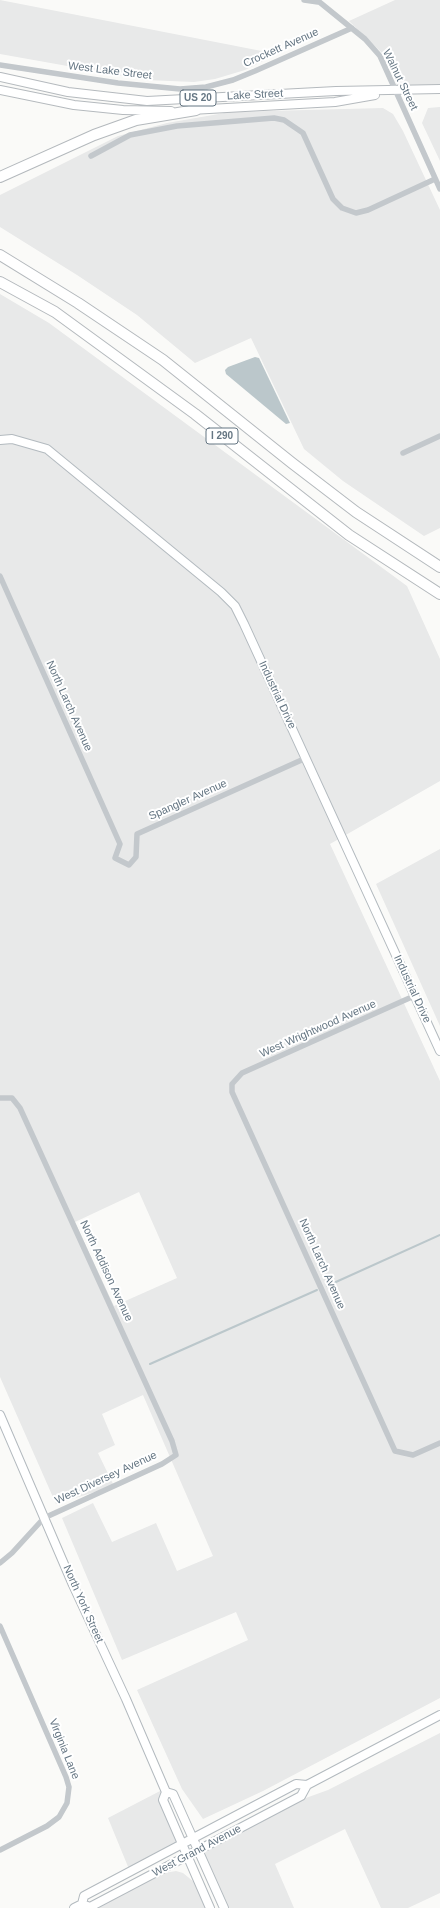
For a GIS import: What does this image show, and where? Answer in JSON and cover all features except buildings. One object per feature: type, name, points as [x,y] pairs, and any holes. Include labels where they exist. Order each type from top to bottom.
[{"type":"highway","name":"US 20","points":[[0,177],[108,130],[136,120],[196,110]]},
{"type":"highway","name":"I 290","points":[[0,256],[78,303],[163,360],[356,512],[440,567]]},
{"type":"highway","name":"I 290","points":[[0,282],[54,312],[195,414],[349,535],[440,594]]},
{"type":"highway","points":[[0,290],[54,312]]},
{"type":"main road","name":"Lake Street","points":[[0,77],[68,92],[147,101],[336,91],[440,89]]},
{"type":"main road","name":"Lake Street","points":[[0,90],[74,105],[130,110],[196,110],[320,103],[395,91]]},
{"type":"main road","name":"Industrial Drive","points":[[0,440],[12,439],[47,449],[224,595],[235,606],[440,1051]]},
{"type":"main road","name":"North York Street","points":[[0,1415],[44,1518],[166,1792],[163,1800],[210,1908]]},
{"type":"main road","name":"West Grand Avenue","points":[[308,1785],[296,1784],[193,1838],[84,1896],[78,1906],[90,1907],[301,1796],[308,1785],[440,1715]]},
{"type":"main road","name":"North York Street","points":[[166,1792],[173,1794],[224,1908]]},
{"type":"street","points":[[304,0],[317,1]]},
{"type":"street","name":"Walnut Street","points":[[317,1],[365,39],[380,56],[440,189]]},
{"type":"street","name":"Crockett Avenue","points":[[218,85],[255,71],[352,28]]},
{"type":"street","name":"West Lake Street","points":[[0,64],[58,75],[153,87],[180,89],[218,85]]},
{"type":"street","points":[[91,156],[130,135],[177,126],[274,118],[284,120],[303,133],[333,199],[342,208],[356,212],[368,210],[435,179]]},
{"type":"street","points":[[403,453],[440,436]]},
{"type":"street","name":"North Larch Avenue","points":[[0,576],[120,844]]},
{"type":"street","name":"Spangler Avenue","points":[[120,844],[115,858],[129,865],[136,857],[136,834],[306,758]]},
{"type":"street","name":"West Wrightwood Avenue","points":[[232,1084],[242,1074],[414,996]]},
{"type":"street","name":"North Larch Avenue","points":[[232,1084],[232,1092],[395,1451],[413,1455],[440,1443]]},
{"type":"street","name":"North Addison Avenue","points":[[0,1098],[12,1098],[18,1103],[172,1441],[176,1455]]},
{"type":"street","name":"West Diversey Avenue","points":[[44,1518],[162,1464],[176,1455]]},
{"type":"street","points":[[0,1563],[12,1553],[44,1518]]},
{"type":"street","name":"Virginia Lane","points":[[0,1626],[66,1777],[69,1788],[67,1803],[59,1817],[47,1826],[0,1850]]},
{"type":"shaded area","points":[[0,0],[277,54],[245,70],[215,79],[194,82],[146,80],[0,54]]},
{"type":"shaded area","points":[[395,0],[440,0],[440,86],[398,88],[382,53],[349,21]]},
{"type":"shaded area","points":[[440,107],[440,161],[422,123],[428,108]]},
{"type":"shaded area","points":[[383,108],[393,114],[403,131],[440,210],[440,528],[424,536],[343,481],[304,449],[251,338],[195,363],[137,315],[77,275],[0,227],[0,195],[118,136],[167,123],[230,112]]},
{"type":"shaded area","points":[[0,294],[49,323],[407,586],[440,659],[440,781],[330,844],[440,1081],[440,1698],[263,1791],[203,1819],[182,1789],[137,1690],[248,1640],[236,1612],[122,1660],[62,1518],[93,1503],[112,1542],[156,1523],[177,1571],[213,1556],[143,1395],[102,1414],[115,1445],[98,1453],[114,1486],[56,1504],[0,1377]],"holes":[[[139,1192],[177,1278],[114,1306],[75,1222]]]},
{"type":"shaded area","points":[[255,357],[259,358],[290,423],[286,424],[226,374],[225,370],[228,367]]},
{"type":"shaded area","points":[[440,849],[440,1026],[376,884]]},
{"type":"shaded area","points":[[440,1733],[440,1893],[408,1908],[381,1908],[345,1829],[275,1864],[294,1908],[220,1908],[192,1849],[253,1817],[328,1790]]},
{"type":"shaded area","points":[[162,1790],[186,1846],[131,1874],[108,1818]]},
{"type":"shaded area","points":[[176,1871],[183,1873],[194,1882],[206,1908],[96,1908],[159,1874]]},
{"type":"waterway","points":[[327,1286],[440,1235]]},
{"type":"waterway","points":[[150,1364],[317,1290]]}]
